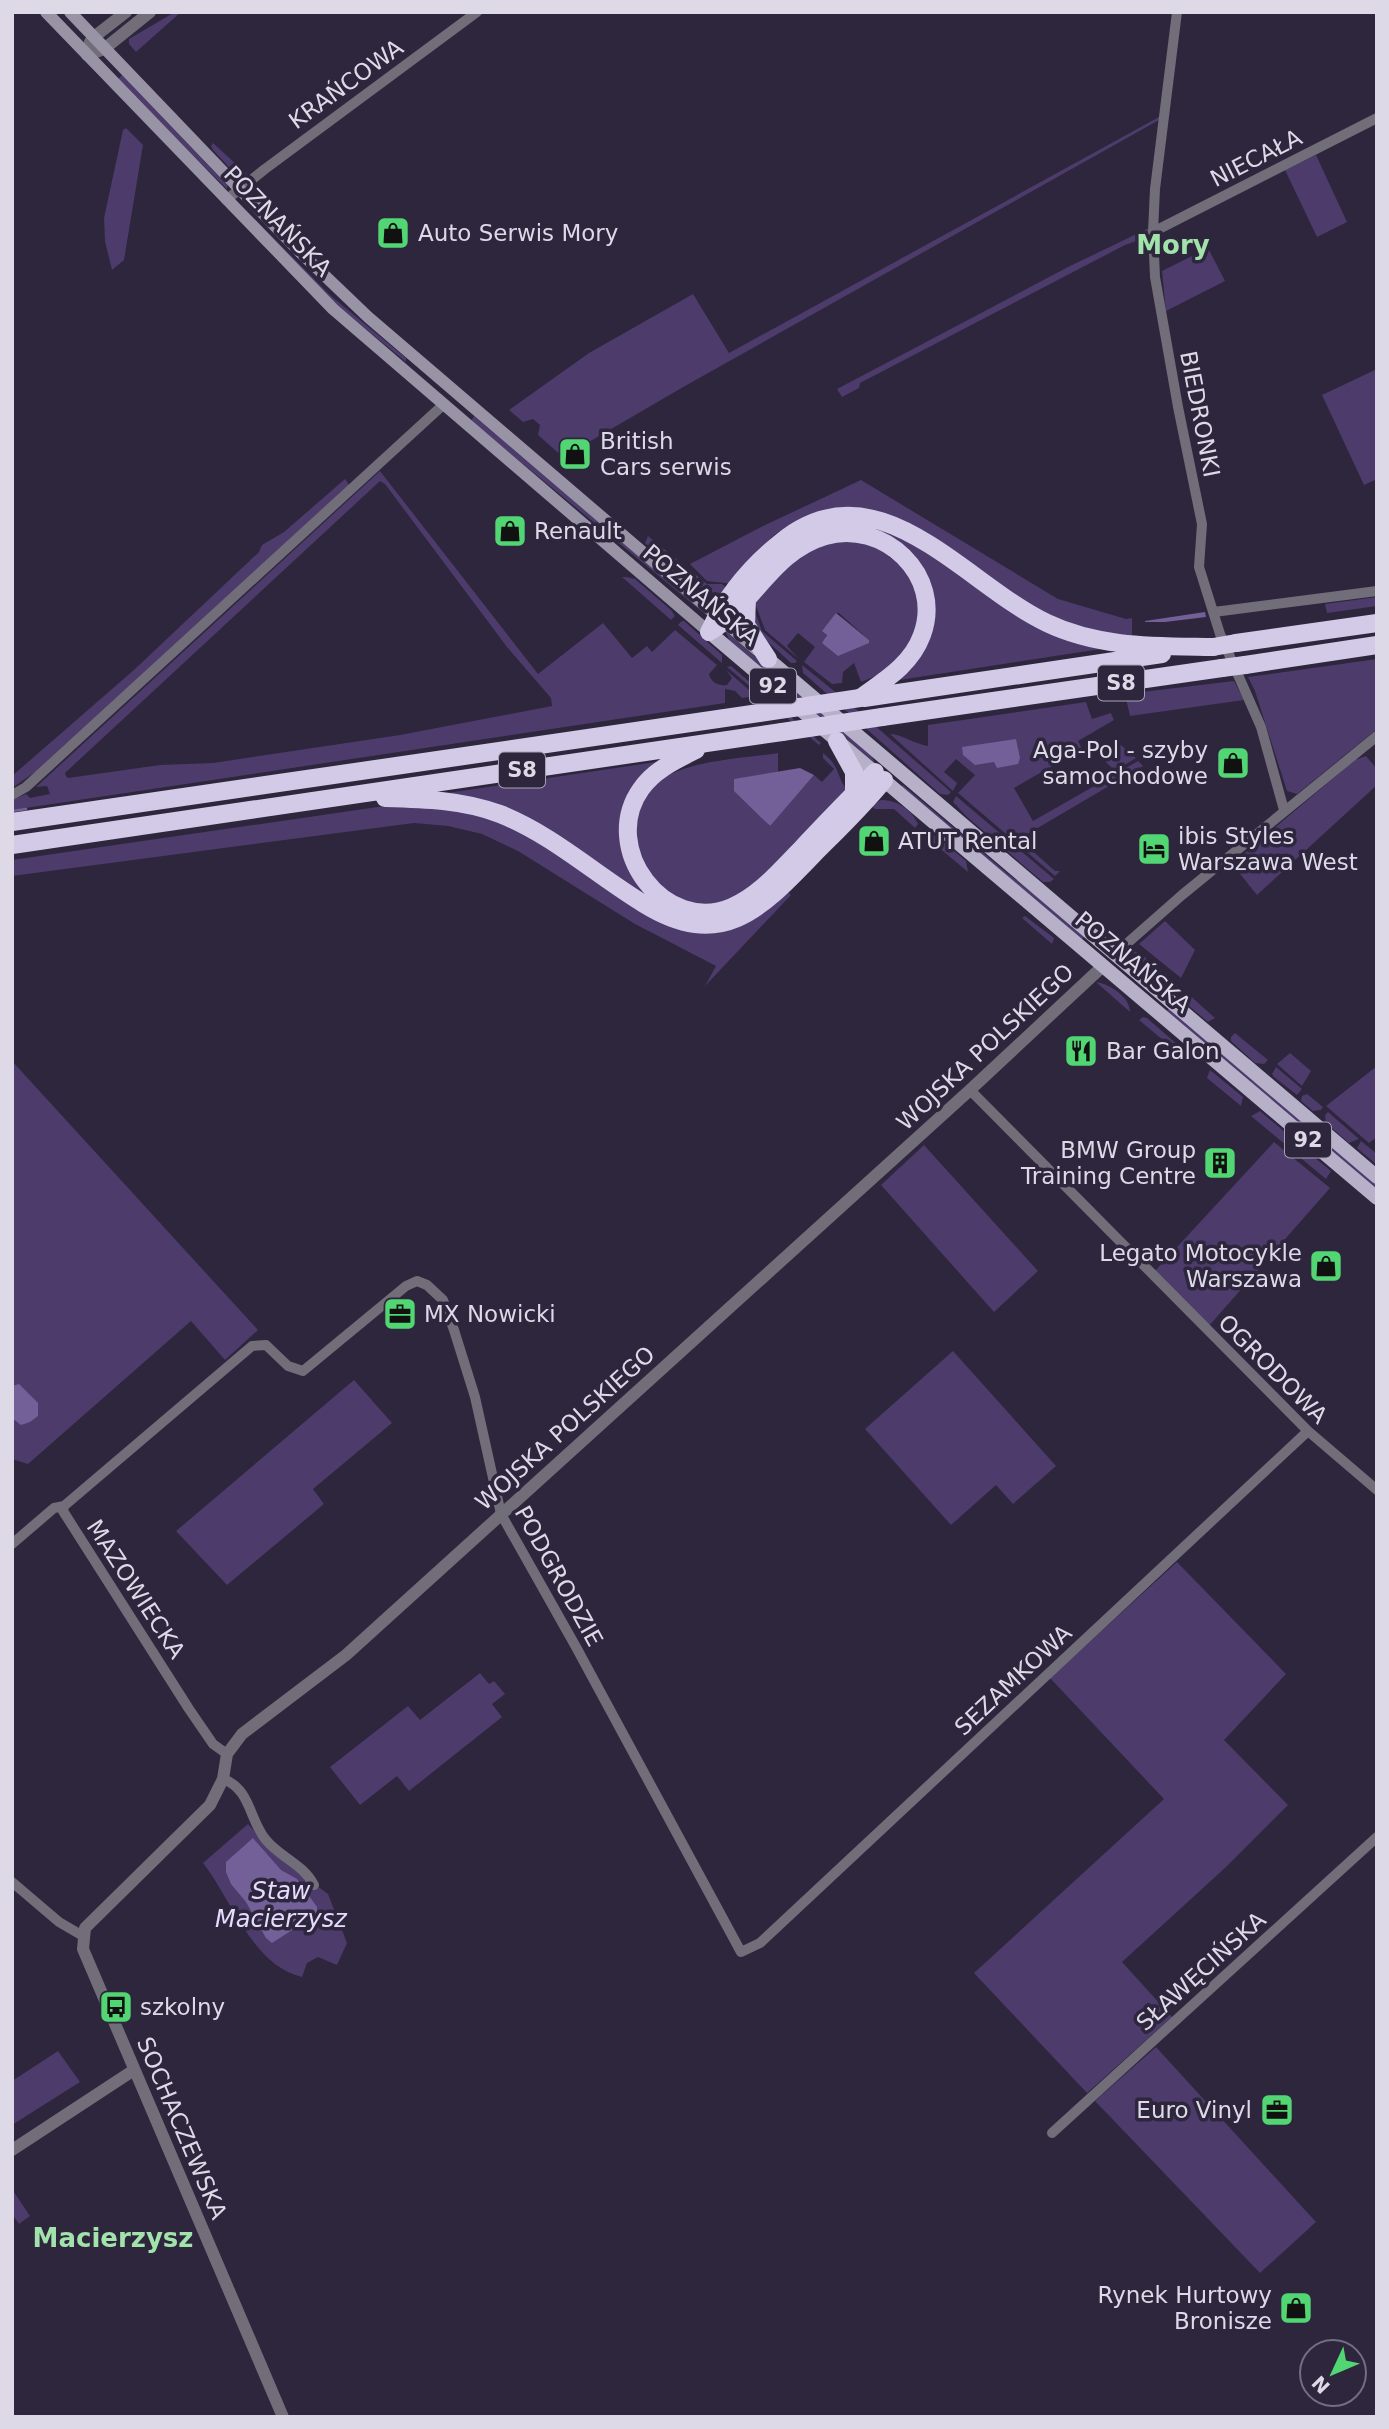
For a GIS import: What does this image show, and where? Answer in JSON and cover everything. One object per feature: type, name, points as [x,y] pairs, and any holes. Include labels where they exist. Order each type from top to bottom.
[{"type":"highway","points":[[721,619],[724,602],[760,561],[786,538],[811,524],[850,515],[869,517],[899,527],[1022,610],[1070,632],[1093,639],[1136,645],[1213,647]]},
{"type":"highway","points":[[709,632],[747,599],[783,559],[801,546],[823,536],[845,533],[863,534],[882,540],[897,550],[913,567],[926,600],[926,621],[909,658],[892,675],[860,698]]},
{"type":"highway","points":[[747,599],[746,625],[768,659]]},
{"type":"highway","name":"S8","points":[[12,822],[1377,623]]},
{"type":"highway","name":"S8","points":[[12,845],[1377,645]]},
{"type":"highway","points":[[837,741],[854,772],[854,794]]},
{"type":"highway","points":[[709,743],[654,775],[640,789],[632,805],[628,823],[631,856],[643,879],[666,900],[682,909],[711,912],[731,908],[750,897],[854,794],[883,771]]},
{"type":"highway","points":[[336,797],[440,800],[500,814],[543,836],[643,904],[667,917],[687,923],[714,925],[743,916],[778,890],[865,803],[883,771]]},
{"type":"main road","name":"POZNAŃSKA","points":[[46,12],[333,309],[837,741],[883,771],[1115,954],[1377,1177]]},
{"type":"main road","name":"POZNAŃSKA","points":[[70,12],[301,253],[398,345],[768,659],[883,771],[1102,966],[1377,1198]]},
{"type":"street","points":[[87,55],[94,37],[126,12]]},
{"type":"street","points":[[87,55],[104,49],[150,12]]},
{"type":"street","name":"KRAŃCOWA","points":[[226,200],[477,12]]},
{"type":"street","name":"BIEDRONKI","points":[[1177,12],[1155,189],[1153,232],[1159,305],[1202,524],[1199,567],[1220,635],[1261,727],[1284,810]]},
{"type":"street","name":"NIECAŁA","points":[[1153,232],[1377,118]]},
{"type":"street","points":[[12,795],[26,787],[129,696],[443,405]]},
{"type":"street","points":[[1214,612],[1377,591]]},
{"type":"street","points":[[1115,954],[1284,810],[1377,736]]},
{"type":"street","name":"WOJSKA POLSKIEGO","points":[[227,1754],[242,1734],[346,1654],[970,1090],[1102,966]]},
{"type":"street","name":"OGRODOWA","points":[[970,1090],[1308,1431],[1377,1490]]},
{"type":"street","name":"PODGRODZIE","points":[[252,1346],[266,1345],[288,1366],[303,1371],[406,1286],[417,1281],[427,1284],[443,1300],[475,1397],[501,1514],[741,1952]]},
{"type":"street","name":"MAZOWIECKA","points":[[227,1754],[213,1744],[189,1709],[63,1511],[64,1506],[252,1346]]},
{"type":"street","name":"SEZAMKOWA","points":[[741,1952],[760,1943],[1308,1431]]},
{"type":"street","points":[[12,1544],[54,1508],[64,1506]]},
{"type":"street","points":[[12,1881],[59,1922],[83,1936],[85,1928],[100,1911],[210,1805],[223,1779],[227,1754]]},
{"type":"street","points":[[223,1779],[235,1783],[244,1795],[264,1838],[282,1856],[299,1866],[314,1885]]},
{"type":"street","name":"SŁAWĘCIŃSKA","points":[[1052,2133],[1377,1837]]},
{"type":"street","name":"SOCHACZEWSKA","points":[[83,1936],[83,1949],[283,2417]]},
{"type":"street","points":[[12,2150],[134,2070]]},
{"type":"shaded area","points":[[175,12],[181,12],[136,52],[129,44],[129,39]]},
{"type":"shaded area","points":[[122,75],[227,185],[227,189],[117,80]]},
{"type":"shaded area","points":[[1159,117],[1159,120],[563,457],[538,435],[540,425],[533,419],[523,422],[509,410],[589,353],[693,294],[729,353]]},
{"type":"shaded area","points":[[126,128],[143,145],[124,260],[112,270],[105,241],[104,218],[123,130]]},
{"type":"shaded area","points":[[213,143],[250,177],[246,180],[240,179],[213,150]]},
{"type":"shaded area","points":[[1316,155],[1347,222],[1317,237],[1285,170]]},
{"type":"shaded area","points":[[238,202],[331,296],[406,358],[406,362],[333,302]]},
{"type":"shaded area","points":[[1149,228],[1148,251],[1143,249],[1139,240],[1125,245],[860,383],[859,388],[842,397],[837,389],[1068,267]]},
{"type":"shaded area","points":[[1208,248],[1225,281],[1166,311],[1162,271]]},
{"type":"shaded area","points":[[1377,369],[1377,479],[1364,485],[1322,395]]},
{"type":"shaded area","points":[[474,416],[701,609],[471,421]]},
{"type":"shaded area","points":[[380,471],[538,674],[603,623],[632,658],[647,646],[652,652],[675,630],[717,665],[709,674],[713,682],[727,685],[732,678],[726,670],[756,696],[742,698],[735,691],[725,689],[725,703],[12,810],[12,800],[26,794],[30,798],[50,794],[47,786],[36,787]],"holes":[[[380,481],[385,484],[507,647],[551,698],[552,706],[400,735],[213,763],[160,765],[68,778],[66,776],[65,773]]]},
{"type":"shaded area","points":[[345,479],[350,486],[51,761],[12,788],[12,776],[135,669],[259,552],[262,545],[284,532]]},
{"type":"shaded area","points":[[861,480],[1058,599],[1126,619],[1132,618],[1132,637],[1088,630],[1045,615],[934,538],[905,522],[875,511],[844,509],[812,516],[790,525],[770,539],[733,584],[707,581],[690,564]]},
{"type":"shaded area","points":[[848,523],[884,527],[913,543],[982,592],[1114,647],[893,681],[920,656],[931,590]]},
{"type":"shaded area","points":[[648,536],[707,584],[722,584],[728,589],[720,593],[703,592],[645,543]]},
{"type":"shaded area","points":[[838,539],[873,544],[910,573],[919,595],[918,629],[891,670],[861,682],[854,663],[843,672],[842,683],[832,684],[804,662],[815,647],[798,633],[787,646],[799,659],[765,630],[753,598],[813,545]],"holes":[[[836,613],[869,640],[825,638]]]},
{"type":"shaded area","points":[[622,577],[635,579],[675,616],[671,620]]},
{"type":"shaded area","points":[[1377,597],[1377,606],[1327,613],[1325,604]]},
{"type":"shaded area","points":[[755,612],[762,631],[797,661],[795,663],[791,663],[755,630]]},
{"type":"shaded area","points":[[682,621],[722,655],[722,663],[678,625]]},
{"type":"shaded area","points":[[725,631],[872,756],[875,763],[730,641]]},
{"type":"shaded area","points":[[1377,659],[1377,729],[1297,794],[1287,791],[1248,677]]},
{"type":"shaded area","points":[[802,665],[951,792],[948,795],[940,794],[803,673]]},
{"type":"shaded area","points":[[731,666],[821,743],[819,745],[727,667]]},
{"type":"shaded area","points":[[1234,681],[1244,700],[1130,716],[1125,694]]},
{"type":"shaded area","points":[[1086,702],[1092,719],[1111,713],[1114,720],[1078,741],[1082,749],[1014,788],[1033,821],[1138,761],[1143,766],[1019,839],[1055,871],[1060,871],[1055,876],[958,793],[975,775],[956,759],[944,772],[957,783],[953,791],[890,734],[928,746],[928,725]]},
{"type":"shaded area","points":[[1115,740],[1136,758],[1115,771],[1097,753]]},
{"type":"shaded area","points":[[778,753],[778,772],[734,780],[769,826],[814,775],[822,782],[834,769],[823,758],[823,753],[836,767],[848,791],[803,840],[745,891],[727,901],[711,905],[673,899],[645,869],[637,856],[636,827],[640,805],[651,788],[667,776],[688,768],[711,762]]},
{"type":"shaded area","points":[[1366,756],[1377,769],[1377,785],[1257,895],[1232,864],[1355,760]]},
{"type":"shaded area","points":[[663,761],[620,829],[622,852],[638,884],[654,901],[566,844],[440,794]]},
{"type":"shaded area","points":[[901,786],[1086,935],[1081,940]]},
{"type":"shaded area","points":[[956,796],[1054,879],[1043,882],[967,817],[953,802]]},
{"type":"shaded area","points":[[881,800],[892,801],[903,807],[918,824],[915,828],[894,809],[875,809],[871,806]]},
{"type":"shaded area","points":[[398,804],[487,815],[530,835],[651,918],[672,927],[695,932],[765,912],[788,892],[791,895],[705,986],[716,966],[635,924],[518,851],[482,834],[448,826],[414,823],[12,876],[12,860]]},
{"type":"shaded area","points":[[929,834],[937,837],[966,861],[968,872],[926,837]]},
{"type":"shaded area","points":[[1025,916],[1054,938],[1052,944],[1022,918]]},
{"type":"shaded area","points":[[1165,921],[1195,950],[1181,978],[1139,944]]},
{"type":"shaded area","points":[[1133,951],[1140,953],[1179,987],[1172,991],[1136,961]]},
{"type":"shaded area","points":[[1096,982],[1118,992],[1127,1001],[1130,1012]]},
{"type":"shaded area","points":[[1186,992],[1215,1018],[1208,1022],[1181,999]]},
{"type":"shaded area","points":[[1170,1007],[1377,1183],[1377,1191],[1166,1012]]},
{"type":"shaded area","points":[[1143,1017],[1187,1053],[1182,1056],[1139,1020]]},
{"type":"shaded area","points":[[1235,1033],[1268,1060],[1264,1064],[1255,1063],[1231,1041]]},
{"type":"shaded area","points":[[1290,1053],[1311,1071],[1302,1086],[1277,1064]]},
{"type":"shaded area","points":[[12,1061],[258,1330],[225,1360],[191,1321],[28,1464],[12,1459]]},
{"type":"shaded area","points":[[1377,1066],[1377,1137],[1369,1143],[1326,1106]]},
{"type":"shaded area","points":[[1276,1067],[1302,1089],[1297,1095],[1274,1077],[1272,1074]]},
{"type":"shaded area","points":[[1210,1070],[1243,1097],[1241,1106],[1207,1078]]},
{"type":"shaded area","points":[[1307,1094],[1323,1107],[1321,1110],[1313,1111],[1301,1101],[1302,1096]]},
{"type":"shaded area","points":[[1260,1111],[1292,1138],[1287,1146],[1251,1116]]},
{"type":"shaded area","points":[[1328,1112],[1359,1139],[1349,1143],[1326,1123],[1325,1115]]},
{"type":"shaded area","points":[[1361,1141],[1377,1154],[1377,1165],[1357,1148]]},
{"type":"shaded area","points":[[1274,1142],[1330,1188],[1208,1327],[1154,1272]]},
{"type":"shaded area","points":[[1298,1144],[1331,1171],[1326,1179],[1291,1150]]},
{"type":"shaded area","points":[[924,1145],[1038,1271],[994,1312],[881,1185]]},
{"type":"shaded area","points":[[953,1351],[1056,1466],[1013,1504],[996,1485],[951,1525],[865,1429]]},
{"type":"shaded area","points":[[354,1380],[392,1423],[313,1489],[324,1504],[227,1585],[176,1531]]},
{"type":"shaded area","points":[[1177,1562],[1286,1674],[1224,1740],[1288,1805],[1225,1868],[1122,1962],[1172,2017],[1087,2093],[974,1973],[1164,1799],[1050,1678]]},
{"type":"shaded area","points":[[480,1673],[489,1684],[494,1681],[505,1694],[492,1704],[502,1717],[409,1791],[397,1776],[360,1805],[330,1767],[408,1706],[420,1720]]},
{"type":"shaded area","points":[[248,1824],[279,1858],[328,1894],[347,1943],[337,1965],[318,1957],[307,1963],[302,1977],[285,1970],[270,1959],[256,1945],[203,1863]]},
{"type":"shaded area","points":[[1156,2047],[1316,2222],[1260,2273],[1095,2101]]},
{"type":"shaded area","points":[[58,2051],[80,2082],[12,2125],[12,2081]]},
{"type":"shaded area","points":[[12,2189],[30,2216],[19,2224],[12,2214]]},
{"type":"water","points":[[1205,612],[1206,617],[1145,622],[1145,621]]},
{"type":"water","points":[[836,613],[869,640],[869,643],[838,656],[822,643],[827,635],[822,631]]},
{"type":"water","points":[[1016,739],[1020,758],[1018,764],[997,768],[994,762],[975,765],[963,755],[962,747]]},
{"type":"water","points":[[800,768],[814,775],[770,826],[734,791],[734,779]]},
{"type":"water","points":[[19,1384],[38,1403],[38,1416],[21,1425],[12,1418],[12,1386]]},
{"type":"water","name":"Staw Macierzysz","points":[[253,1838],[281,1870],[297,1879],[317,1907],[317,1914],[272,1943],[231,1884],[226,1872],[226,1862]]},
{"type":"waterway","points":[[12,811],[26,809]]},
{"type":"place","name":"Auto Serwis Mory","points":[[393,233]]},
{"type":"place","name":"British Cars serwis","points":[[575,454]]},
{"type":"place","name":"Renault","points":[[510,531]]},
{"type":"place","name":"Aga-Pol - szyby samochodowe","points":[[1233,763]]},
{"type":"place","name":"ATUT Rental","points":[[874,841]]},
{"type":"place","name":"ibis Styles Warszawa West","points":[[1154,849]]},
{"type":"place","name":"Bar Galon","points":[[1081,1051]]},
{"type":"place","name":"BMW Group Training Centre","points":[[1220,1163]]},
{"type":"place","name":"Legato Motocykle Warszawa","points":[[1326,1266]]},
{"type":"place","name":"MX Nowicki","points":[[400,1314]]},
{"type":"place","name":"szkolny","points":[[116,2007]]},
{"type":"place","name":"Euro Vinyl","points":[[1277,2110]]},
{"type":"place","name":"Rynek Hurtowy Bronisze","points":[[1296,2308]]},
{"type":"district","name":"Mory","points":[[1173,245]]},
{"type":"district","name":"Macierzysz","points":[[113,2238]]}]
